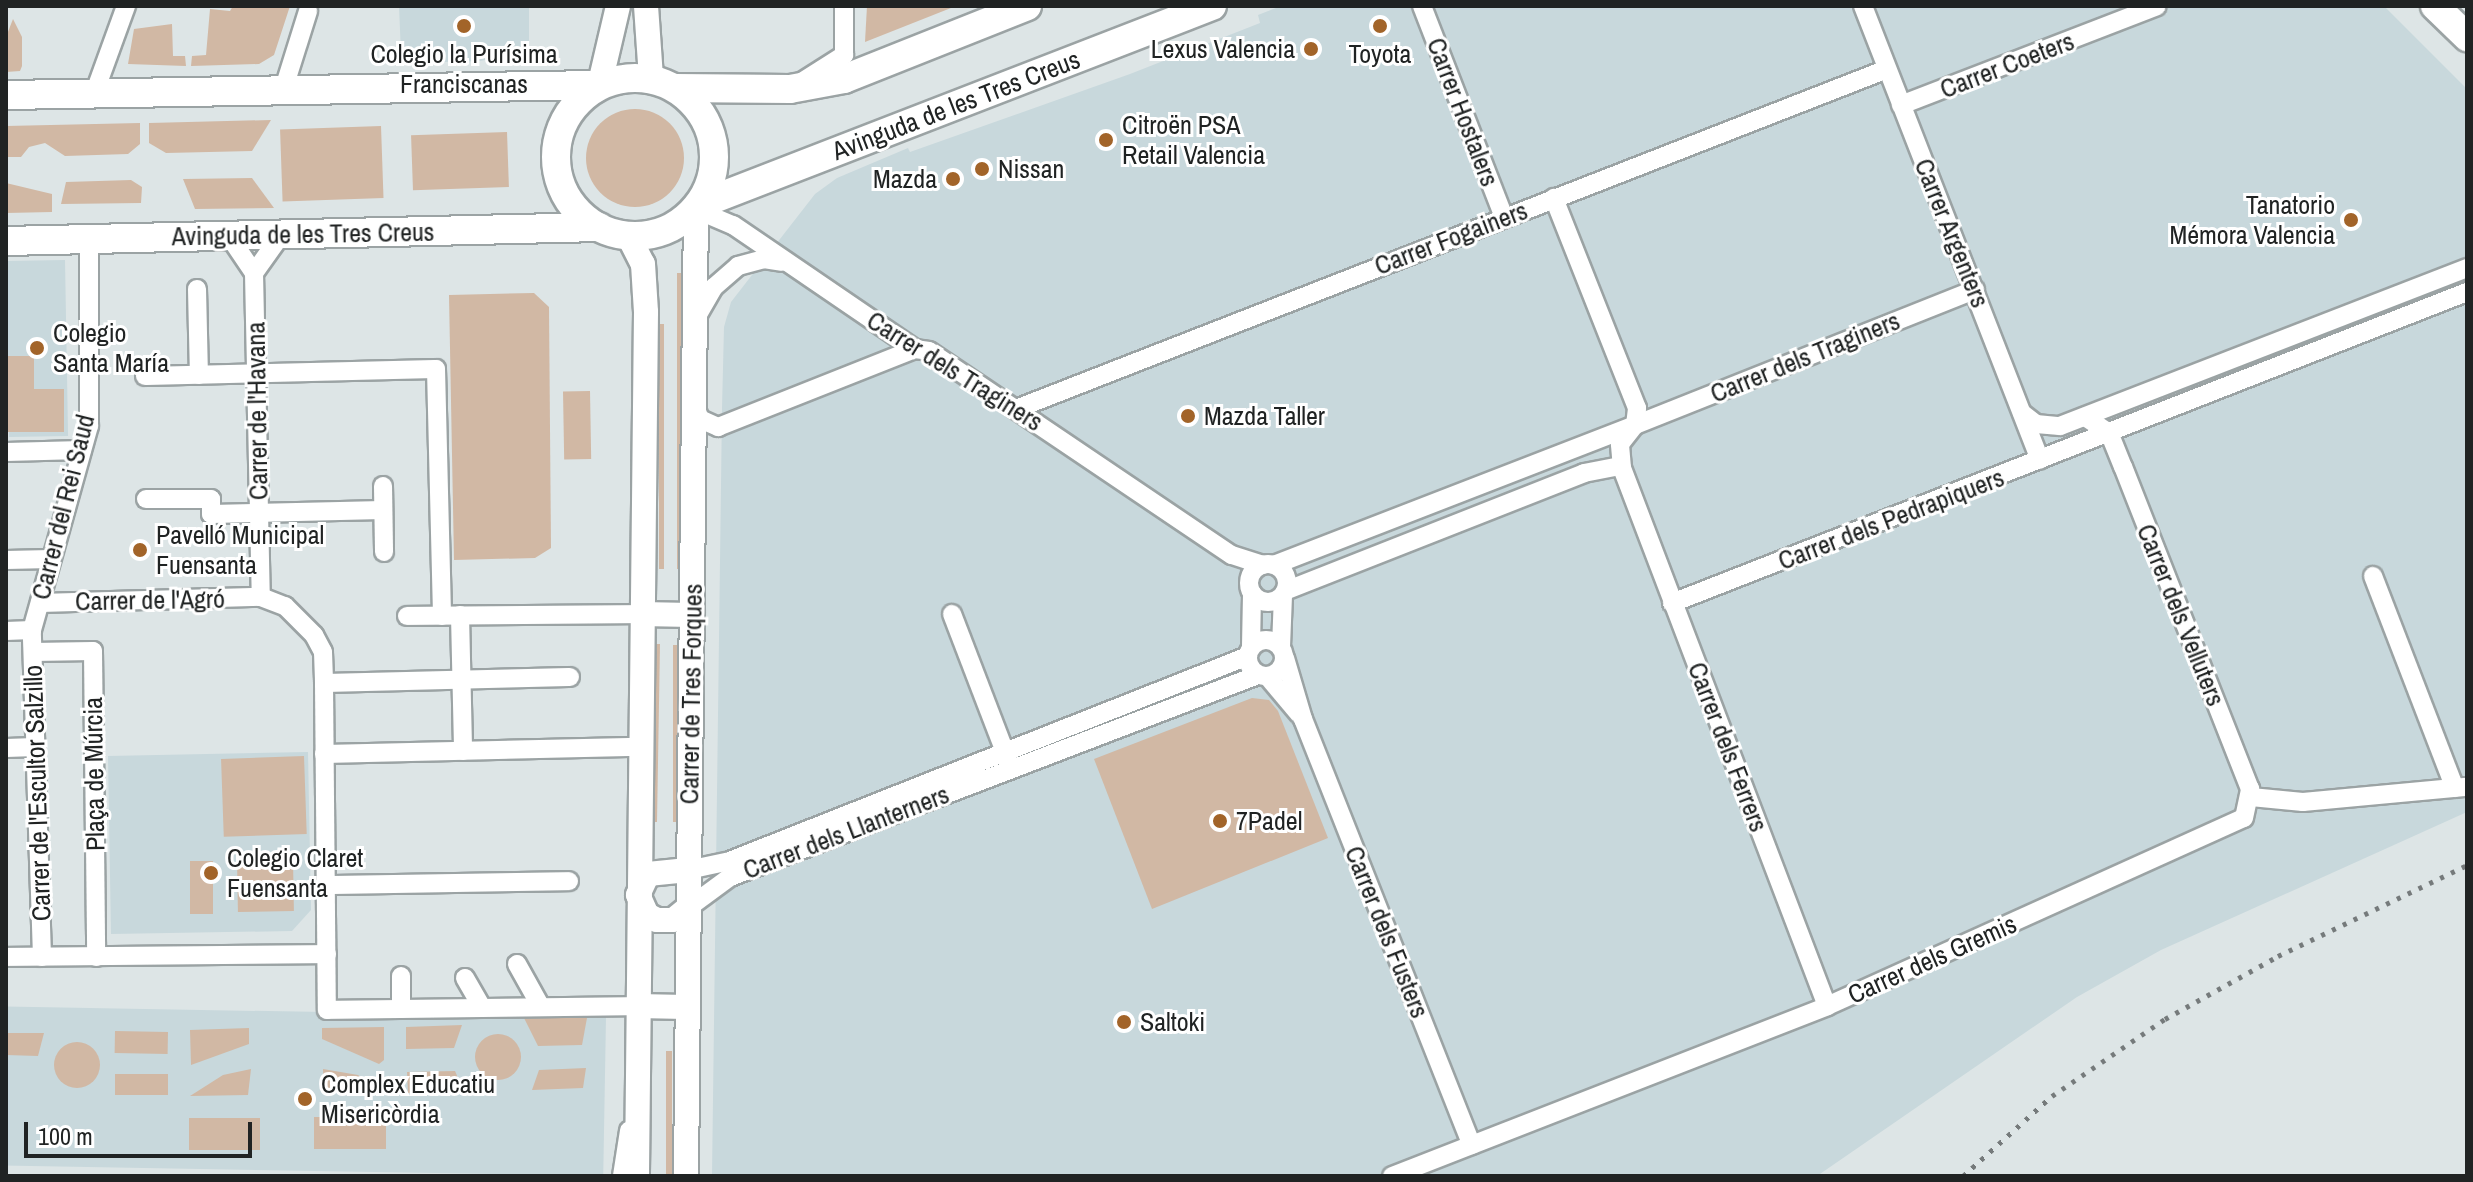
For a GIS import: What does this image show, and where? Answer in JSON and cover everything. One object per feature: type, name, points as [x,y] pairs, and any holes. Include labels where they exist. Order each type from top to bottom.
[{"type":"main road","points":[[618,6],[598,84],[564,122],[557,167],[574,207],[599,227],[629,237],[669,230],[698,208],[713,173],[712,140],[694,104],[663,83],[646,6]]},
{"type":"main road","points":[[6,95],[663,83],[790,89],[844,79],[1027,6]]},
{"type":"main road","name":"Avinguda de les Tres Creus","points":[[698,208],[1212,6]]},
{"type":"main road","points":[[2435,6],[2467,37]]},
{"type":"main road","name":"Carrer de Tres Forques","points":[[686,1176],[693,337],[698,208]]},
{"type":"main road","name":"Avinguda de les Tres Creus","points":[[6,241],[599,227]]},
{"type":"main road","name":"Carrer de Tres Forques","points":[[629,237],[643,264],[646,312],[637,1176]]},
{"type":"main road","points":[[641,614],[692,615]]},
{"type":"main road","points":[[688,870],[648,874],[638,895],[647,915],[657,920],[673,920],[688,908]]},
{"type":"main road","points":[[638,1006],[686,1007]]},
{"type":"street","points":[[94,94],[126,6]]},
{"type":"street","points":[[790,89],[844,55],[844,6]]},
{"type":"street","name":"Carrer Hostalers","points":[[1422,6],[1504,217]]},
{"type":"street","name":"Carrer Argenters","points":[[1863,6],[2040,460]]},
{"type":"street","name":"Carrer Coeters","points":[[1901,105],[2157,6]]},
{"type":"street","points":[[283,91],[308,11]]},
{"type":"street","name":"Carrer Fogainers","points":[[1016,409],[1887,69]]},
{"type":"street","points":[[1251,588],[1267,602],[1584,473],[1621,466],[1620,444],[1635,425],[1637,408],[1554,198]]},
{"type":"street","name":"Carrer dels Traginers","points":[[698,208],[733,225],[915,349],[929,351],[1209,540],[1268,565],[1635,425],[1975,290]]},
{"type":"street","points":[[229,236],[254,273],[281,235]]},
{"type":"street","name":"Carrer del Rei Saud","points":[[32,630],[89,426],[89,239]]},
{"type":"street","points":[[693,337],[703,301],[738,266],[764,259],[798,269]]},
{"type":"street","points":[[2022,413],[2049,427],[2085,417],[2467,268]]},
{"type":"street","name":"Carrer de l'Havana","points":[[254,273],[261,597]]},
{"type":"street","points":[[197,289],[199,375]]},
{"type":"street","name":"Carrer dels Pedrapiquers","points":[[1672,603],[2467,292]]},
{"type":"street","points":[[693,401],[700,419],[718,427],[915,349]]},
{"type":"street","points":[[145,376],[436,369],[451,616],[461,679],[463,751]]},
{"type":"street","points":[[2085,417],[2109,433]]},
{"type":"street","name":"Carrer dels Velluters","points":[[2109,433],[2251,797]]},
{"type":"street","points":[[6,452],[82,450]]},
{"type":"street","name":"Carrer dels Ferrers","points":[[1621,466],[1827,1006]]},
{"type":"street","points":[[383,486],[384,552]]},
{"type":"street","points":[[146,499],[211,499],[211,514],[383,510]]},
{"type":"street","name":"Carrer dels Traginers","points":[[1209,540],[1251,588]]},
{"type":"street","name":"Carrer de l'Agró","points":[[6,560],[51,559]]},
{"type":"street","points":[[1250,651],[1251,588],[1268,565],[1285,575],[1284,593]]},
{"type":"street","points":[[2251,797],[2303,802],[2461,788],[2373,576]]},
{"type":"street","name":"Carrer dels Fusters","points":[[1284,593],[1283,653],[1303,719],[1472,1145]]},
{"type":"street","points":[[261,597],[285,606],[314,635],[323,652],[327,1010],[638,1006]]},
{"type":"street","name":"Carrer de l'Agró","points":[[40,603],[261,597]]},
{"type":"street","points":[[407,616],[641,614]]},
{"type":"street","points":[[952,614],[1008,760]]},
{"type":"street","points":[[6,631],[32,630]]},
{"type":"street","name":"Carrer de l'Escultor Salzillo","points":[[32,630],[42,957]]},
{"type":"street","points":[[1250,651],[1266,639],[1283,653],[1280,671],[1263,676]]},
{"type":"street","name":"Plaça de Múrcia","points":[[33,652],[93,651],[96,957]]},
{"type":"street","name":"Carrer dels Fusters","points":[[1250,651],[1263,676],[1303,719]]},
{"type":"street","name":"Carrer dels Llanterners","points":[[688,908],[730,877],[1008,760],[1250,651]]},
{"type":"street","name":"Carrer dels Llanterners","points":[[688,870],[719,865],[1008,760],[1263,676]]},
{"type":"street","points":[[324,683],[570,677]]},
{"type":"street","points":[[6,748],[35,747]]},
{"type":"street","points":[[324,754],[640,747]]},
{"type":"street","name":"Carrer dels Gremis","points":[[1392,1176],[1827,1006],[2235,825],[2244,818],[2251,797]]},
{"type":"street","points":[[326,885],[569,881]]},
{"type":"street","points":[[6,957],[327,954]]},
{"type":"street","points":[[517,964],[541,1007]]},
{"type":"street","points":[[401,976],[401,1009]]},
{"type":"street","points":[[465,978],[482,1008]]},
{"type":"street","points":[[622,1176],[637,1073]]},
{"type":"shaded area","points":[[233,6],[290,6],[274,55],[259,64],[191,66],[192,56],[206,55],[210,9],[230,11]]},
{"type":"shaded area","name":"Colegio la Purísima Franciscanas","points":[[399,6],[529,6],[529,51],[480,61],[407,63],[401,54]]},
{"type":"shaded area","points":[[867,6],[956,6],[865,42]]},
{"type":"shaded area","points":[[1281,6],[2384,6],[2467,89],[2467,812],[2161,950],[2077,997],[1817,1176],[712,1176],[722,408],[724,327],[731,302],[815,194],[837,178],[908,148],[910,152],[1130,74],[1260,23],[1258,15]]},
{"type":"shaded area","points":[[13,19],[22,37],[22,66],[20,71],[6,72],[6,37]]},
{"type":"shaded area","points":[[172,24],[173,56],[185,56],[186,66],[128,64],[134,29]]},
{"type":"shaded area","points":[[635,109],[654,113],[670,123],[680,139],[684,158],[680,177],[670,193],[654,203],[635,207],[616,203],[600,193],[590,177],[586,158],[590,139],[600,123],[616,113]]},
{"type":"shaded area","points":[[271,120],[252,151],[166,153],[149,143],[149,123]]},
{"type":"shaded area","points":[[140,123],[140,144],[128,154],[65,156],[45,143],[29,147],[21,157],[6,157],[6,126]]},
{"type":"shaded area","points":[[381,126],[384,198],[283,201],[280,130]]},
{"type":"shaded area","points":[[507,132],[509,187],[413,190],[411,135]]},
{"type":"shaded area","points":[[252,178],[274,208],[195,209],[183,179]]},
{"type":"shaded area","points":[[131,180],[142,187],[141,203],[61,204],[66,182]]},
{"type":"shaded area","points":[[6,183],[52,194],[52,212],[6,213]]},
{"type":"shaded area","name":"Colegio Santa María","points":[[65,260],[68,436],[9,437],[6,261]]},
{"type":"shaded area","points":[[677,273],[683,273],[683,569],[677,569]]},
{"type":"shaded area","points":[[534,293],[549,307],[551,548],[535,558],[454,560],[449,295]]},
{"type":"shaded area","points":[[659,324],[664,324],[664,569],[659,569]]},
{"type":"shaded area","points":[[6,356],[34,356],[34,389],[6,389]]},
{"type":"shaded area","points":[[6,389],[64,389],[64,432],[6,432]]},
{"type":"shaded area","points":[[563,391],[590,391],[591,459],[564,459]]},
{"type":"shaded area","points":[[656,644],[660,644],[657,822],[652,822]]},
{"type":"shaded area","points":[[673,645],[678,645],[678,822],[673,822]]},
{"type":"shaded area","name":"7Padel","points":[[1252,698],[1269,700],[1278,711],[1328,838],[1152,909],[1094,759]]},
{"type":"shaded area","name":"Colegio Claret Fuensanta","points":[[308,752],[311,910],[292,931],[111,934],[108,756]]},
{"type":"shaded area","points":[[304,756],[307,834],[224,837],[221,759]]},
{"type":"shaded area","points":[[293,859],[294,911],[238,912],[237,860]]},
{"type":"shaded area","points":[[190,861],[213,861],[213,914],[190,914]]},
{"type":"shaded area","name":"Complex Educatiu Misericòrdia","points":[[6,1007],[606,1017],[603,1176],[6,1166]]},
{"type":"shaded area","points":[[524,1018],[587,1018],[582,1045],[538,1046]]},
{"type":"shaded area","points":[[462,1025],[454,1048],[406,1049],[406,1027]]},
{"type":"shaded area","points":[[384,1027],[384,1060],[379,1064],[322,1039],[322,1028]]},
{"type":"shaded area","points":[[249,1028],[249,1044],[191,1065],[190,1030]]},
{"type":"shaded area","points":[[115,1031],[168,1032],[168,1054],[115,1053]]},
{"type":"shaded area","points":[[6,1033],[44,1033],[38,1056],[6,1055]]},
{"type":"shaded area","points":[[498,1034],[507,1035],[514,1041],[520,1048],[520,1066],[514,1073],[507,1079],[498,1080],[489,1079],[482,1073],[476,1066],[475,1057],[476,1048],[482,1041],[489,1035]]},
{"type":"shaded area","points":[[77,1042],[86,1043],[93,1049],[99,1056],[99,1074],[93,1081],[86,1087],[77,1088],[68,1087],[61,1081],[55,1074],[54,1065],[55,1056],[61,1049],[68,1043]]},
{"type":"shaded area","points":[[666,1051],[672,1051],[672,1176],[666,1176]]},
{"type":"shaded area","points":[[586,1068],[583,1088],[532,1090],[539,1070]]},
{"type":"shaded area","points":[[251,1069],[248,1095],[190,1096],[223,1075]]},
{"type":"shaded area","points":[[323,1069],[358,1075],[383,1094],[324,1092]]},
{"type":"shaded area","points":[[455,1071],[464,1092],[408,1093],[407,1072]]},
{"type":"shaded area","points":[[115,1074],[168,1074],[168,1095],[115,1095]]},
{"type":"shaded area","points":[[314,1117],[386,1117],[386,1149],[314,1149]]},
{"type":"shaded area","points":[[189,1118],[260,1118],[260,1150],[189,1150]]},
{"type":"railway","points":[[1963,1176],[2052,1096],[2165,1019],[2278,956],[2467,865]]},
{"type":"place","name":"Colegio la Purísima Franciscanas","points":[[464,26]]},
{"type":"place","name":"Toyota","points":[[1380,26]]},
{"type":"place","name":"Lexus Valencia","points":[[1311,49]]},
{"type":"place","name":"Citroën PSA Retail Valencia","points":[[1106,140]]},
{"type":"place","name":"Nissan","points":[[982,169]]},
{"type":"place","name":"Mazda","points":[[953,179]]},
{"type":"place","name":"Tanatorio Mémora Valencia","points":[[2351,220]]},
{"type":"place","name":"Colegio Santa María","points":[[37,348]]},
{"type":"place","name":"Mazda Taller","points":[[1188,416]]},
{"type":"place","name":"Pavelló Municipal Fuensanta","points":[[140,550]]},
{"type":"place","name":"7Padel","points":[[1220,821]]},
{"type":"place","name":"Colegio Claret Fuensanta","points":[[211,873]]},
{"type":"place","name":"Saltoki","points":[[1124,1022]]},
{"type":"place","name":"Complex Educatiu Misericòrdia","points":[[305,1099]]}]
